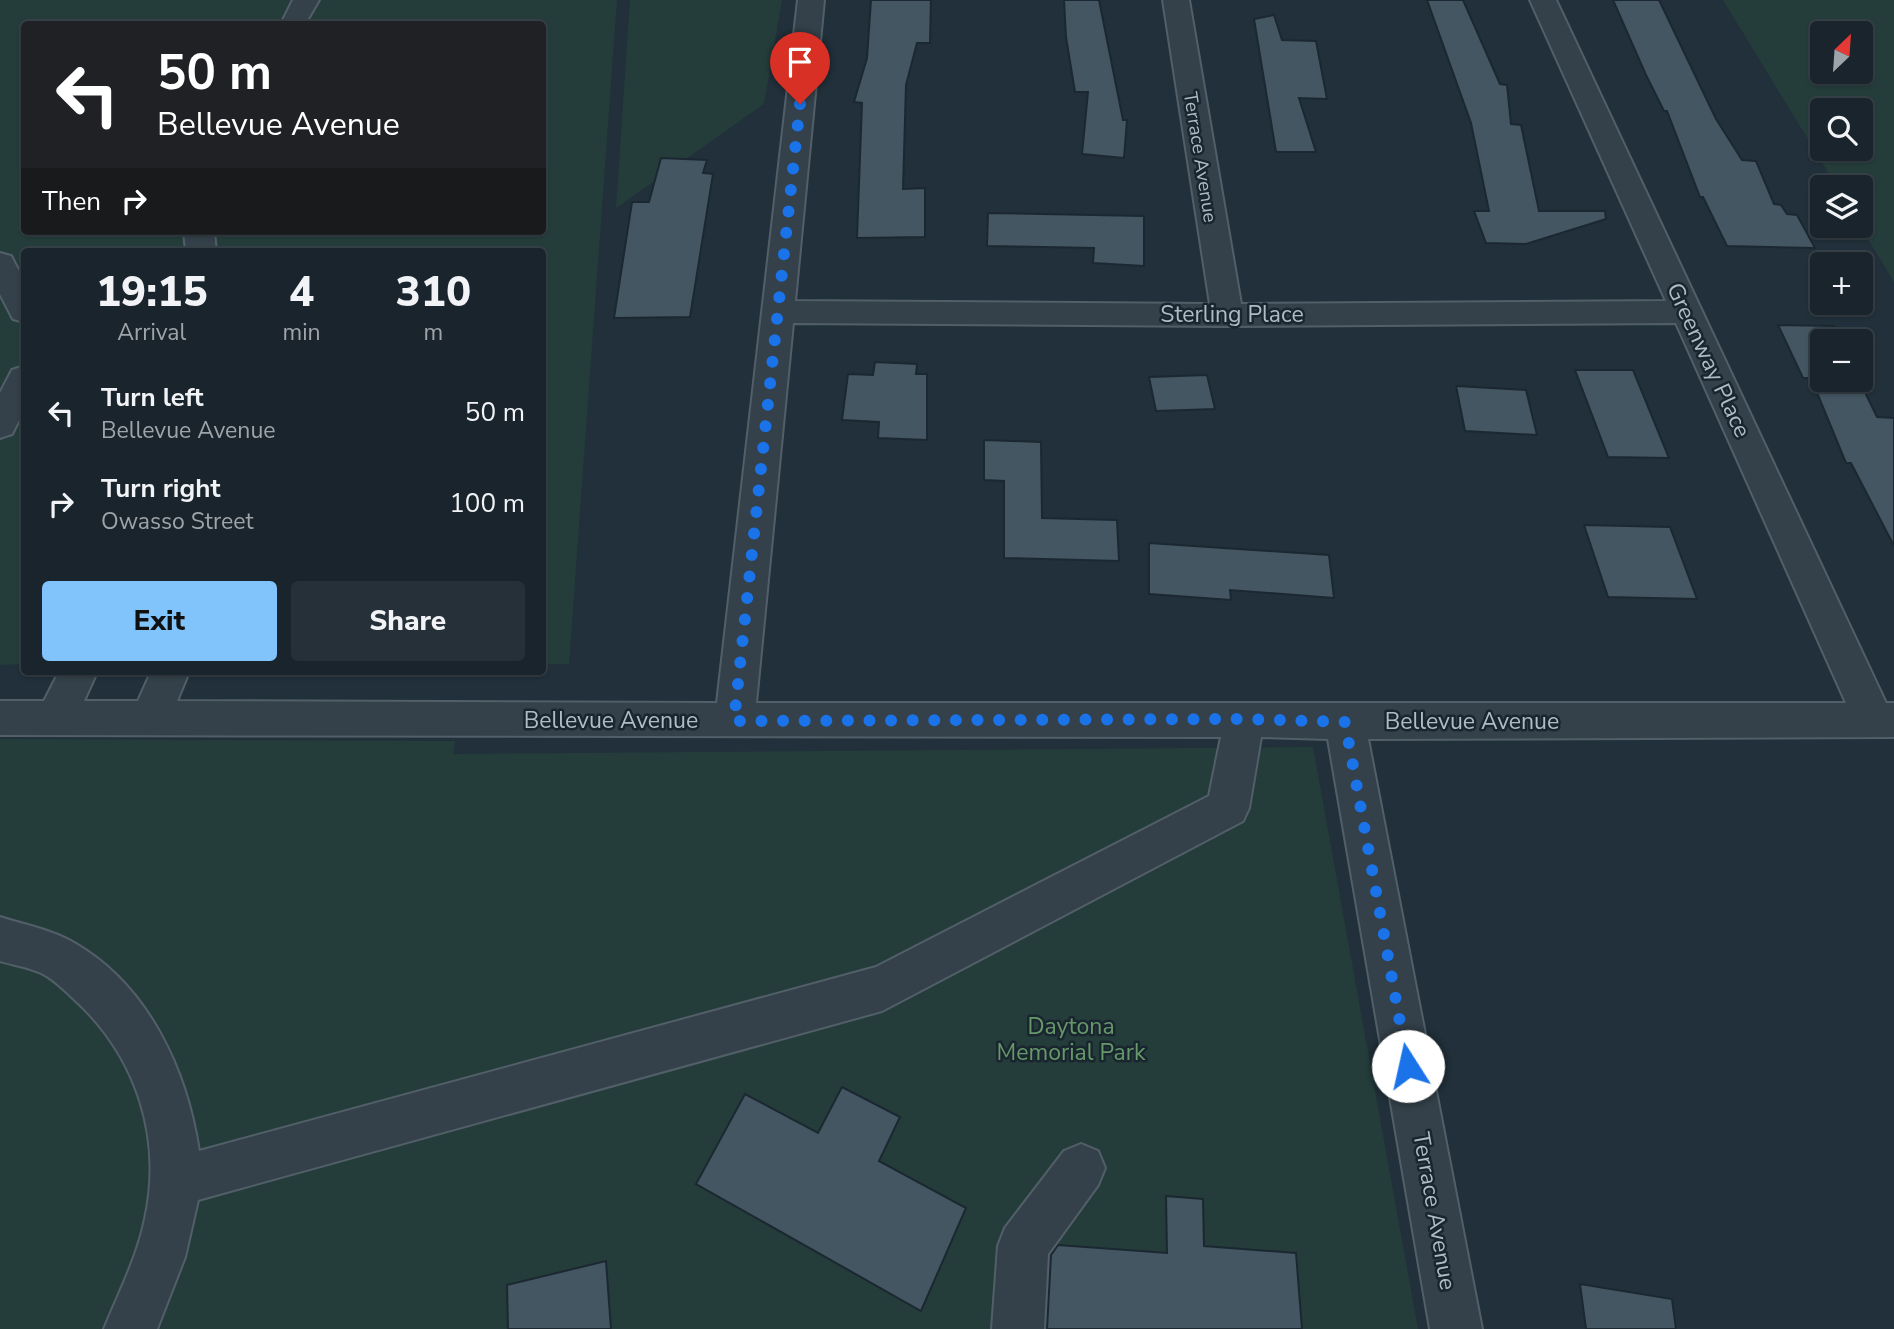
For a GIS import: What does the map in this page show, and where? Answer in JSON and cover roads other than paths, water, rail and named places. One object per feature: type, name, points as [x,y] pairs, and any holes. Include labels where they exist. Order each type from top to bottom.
[{"type":"street","points":[[295,21],[306,0]]},
{"type":"street","points":[[734,721],[811,0]]},
{"type":"street","name":"Terrace Avenue","points":[[1176,0],[1227,315]]},
{"type":"street","name":"Greenway Place","points":[[1543,0],[1686,312],[1884,720]]},
{"type":"street","points":[[0,263],[21,305]]},
{"type":"street","name":"Sterling Place","points":[[778,312],[1227,315],[1686,312]]},
{"type":"street","points":[[0,425],[21,384]]},
{"type":"street","points":[[56,718],[77,675]]},
{"type":"street","points":[[150,718],[169,675]]},
{"type":"street","name":"Bellevue Avenue","points":[[0,718],[734,721],[1244,719],[1345,722],[1884,720]]},
{"type":"street","points":[[175,1182],[881,988],[1228,807],[1244,719]]},
{"type":"street","name":"Terrace Avenue","points":[[1345,722],[1456,1329]]},
{"type":"street","points":[[0,939],[57,957],[108,997],[143,1044],[167,1101],[175,1182],[165,1236],[142,1305],[130,1329]]},
{"type":"street","points":[[1018,1329],[1023,1246],[1081,1168]]},
{"type":"park label","name":"Daytona Memorial Park","points":[[1071,1039]]}]
